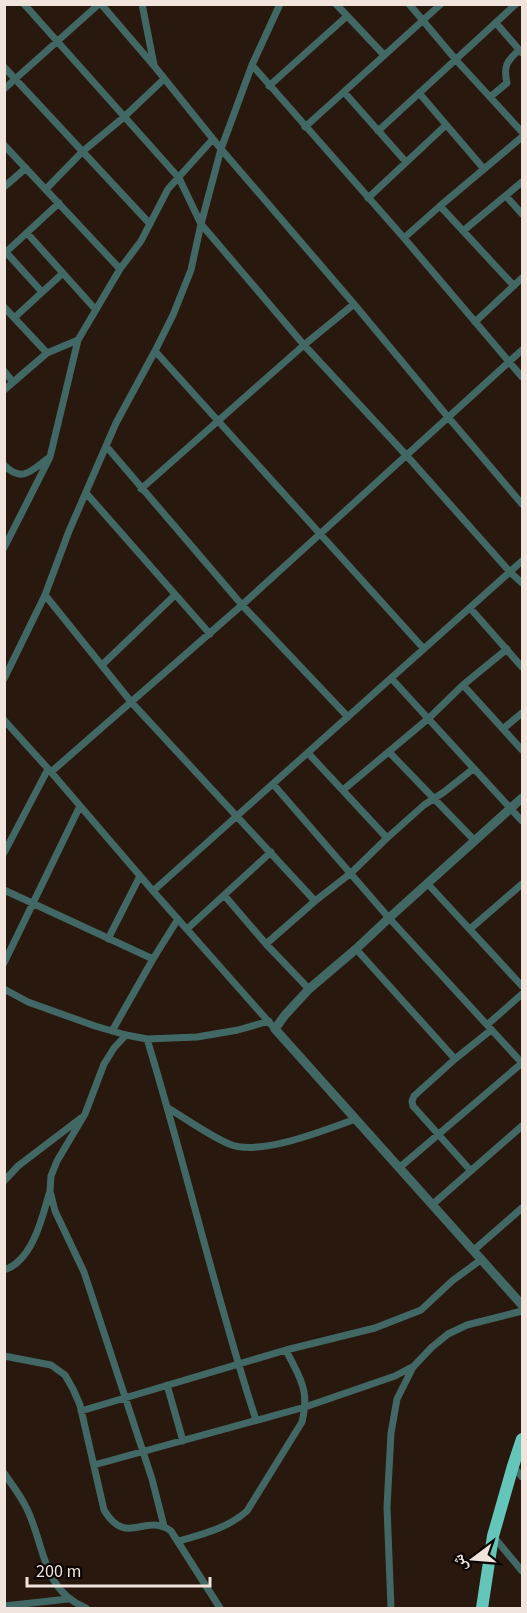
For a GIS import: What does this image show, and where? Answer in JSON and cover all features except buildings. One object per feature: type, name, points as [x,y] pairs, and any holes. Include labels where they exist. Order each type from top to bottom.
[{"type":"highway","points":[[482,1608],[493,1536],[522,1439]]},
{"type":"street","points":[[24,4],[179,178],[201,224],[304,345],[522,583]]},
{"type":"street","points":[[4,89],[100,4],[522,504]]},
{"type":"street","points":[[142,4],[155,67]]},
{"type":"street","points":[[4,679],[45,595],[69,531],[116,423],[173,315],[191,270],[221,149],[252,65],[280,4]]},
{"type":"street","points":[[404,238],[522,134],[409,4]]},
{"type":"street","points":[[305,127],[441,4]]},
{"type":"street","points":[[378,131],[516,4]]},
{"type":"street","points":[[339,5],[384,55]]},
{"type":"street","points":[[269,86],[347,16]]},
{"type":"street","points":[[490,97],[507,83],[504,72],[510,58],[521,51],[496,23]]},
{"type":"street","points":[[252,65],[522,377]]},
{"type":"street","points":[[4,67],[150,224]]},
{"type":"street","points":[[46,189],[82,152],[164,79]]},
{"type":"street","points":[[344,92],[406,162]]},
{"type":"street","points":[[420,93],[484,169]]},
{"type":"street","points":[[368,198],[446,124]]},
{"type":"street","points":[[4,548],[50,457],[78,340],[120,269],[141,242],[168,189],[213,139]]},
{"type":"street","points":[[4,145],[120,269]]},
{"type":"street","points":[[4,187],[26,168]]},
{"type":"street","points":[[463,231],[522,182]]},
{"type":"street","points":[[506,196],[522,214]]},
{"type":"street","points":[[42,292],[5,251],[59,203]]},
{"type":"street","points":[[440,206],[514,286]]},
{"type":"street","points":[[27,233],[96,310]]},
{"type":"street","points":[[14,318],[63,273]]},
{"type":"street","points":[[475,322],[522,278]]},
{"type":"street","points":[[141,489],[304,345],[354,304]]},
{"type":"street","points":[[4,307],[47,353]]},
{"type":"street","points":[[4,390],[47,353],[78,340]]},
{"type":"street","points":[[4,853],[50,771],[210,634],[522,350]]},
{"type":"street","points":[[156,351],[424,649]]},
{"type":"street","points":[[4,371],[13,382]]},
{"type":"street","points":[[106,446],[242,605],[348,717]]},
{"type":"street","points":[[4,465],[19,475],[27,473],[50,457]]},
{"type":"street","points":[[86,493],[210,634]]},
{"type":"street","points":[[153,891],[522,561]]},
{"type":"street","points":[[45,595],[132,703],[315,901]]},
{"type":"street","points":[[102,665],[175,595]]},
{"type":"street","points":[[470,608],[522,667]]},
{"type":"street","points":[[343,790],[507,649]]},
{"type":"street","points":[[391,678],[522,821]]},
{"type":"street","points":[[463,685],[522,750]]},
{"type":"street","points":[[504,728],[522,713]]},
{"type":"street","points":[[4,720],[153,891],[522,1305]]},
{"type":"street","points":[[389,752],[475,841]]},
{"type":"street","points":[[308,753],[387,838]]},
{"type":"street","points":[[266,944],[351,873],[424,805],[473,769]]},
{"type":"street","points":[[273,784],[389,918],[522,1063],[399,1168]]},
{"type":"street","points":[[4,990],[28,1002],[112,1031],[147,1039],[197,1037],[272,1025],[522,798]]},
{"type":"street","points":[[4,963],[81,806]]},
{"type":"street","points":[[187,929],[271,852]]},
{"type":"street","points":[[108,939],[140,876]]},
{"type":"street","points":[[427,883],[522,986]]},
{"type":"street","points":[[470,929],[521,887]]},
{"type":"street","points":[[4,890],[153,959]]},
{"type":"street","points":[[224,895],[309,989]]},
{"type":"street","points":[[112,1031],[178,919]]},
{"type":"street","points":[[356,949],[455,1059]]},
{"type":"street","points":[[471,1171],[413,1106],[412,1101],[414,1096],[522,994]]},
{"type":"street","points":[[4,1270],[16,1265],[26,1254],[41,1223],[50,1191],[51,1176],[57,1161],[85,1114],[104,1064],[126,1035]]},
{"type":"street","points":[[147,1039],[238,1364],[256,1420]]},
{"type":"street","points":[[168,1108],[230,1145],[253,1149],[276,1145],[356,1119]]},
{"type":"street","points":[[4,1181],[18,1166],[85,1114]]},
{"type":"street","points":[[433,1204],[522,1128]]},
{"type":"street","points":[[50,1191],[55,1211],[84,1272],[152,1479],[164,1526]]},
{"type":"street","points":[[474,1250],[522,1208]]},
{"type":"street","points":[[81,1411],[286,1350],[375,1328],[421,1310],[452,1281],[482,1259]]},
{"type":"street","points":[[391,1608],[387,1506],[391,1434],[397,1399],[413,1367],[448,1334],[467,1325],[522,1311]]},
{"type":"street","points":[[179,1541],[211,1532],[248,1511],[302,1422],[305,1407],[304,1392],[286,1350]]},
{"type":"street","points":[[4,1356],[51,1365],[65,1375],[81,1411],[104,1510],[118,1526],[127,1529],[154,1524],[164,1526],[171,1531],[220,1608]]},
{"type":"street","points":[[94,1465],[305,1407],[395,1376],[413,1367]]},
{"type":"street","points":[[167,1385],[183,1441]]},
{"type":"street","points":[[513,1466],[522,1477]]},
{"type":"street","points":[[4,1473],[27,1509],[45,1562],[57,1586],[68,1599],[86,1608]]},
{"type":"street","points":[[493,1536],[522,1571]]},
{"type":"street","points":[[4,1606],[68,1599]]}]
